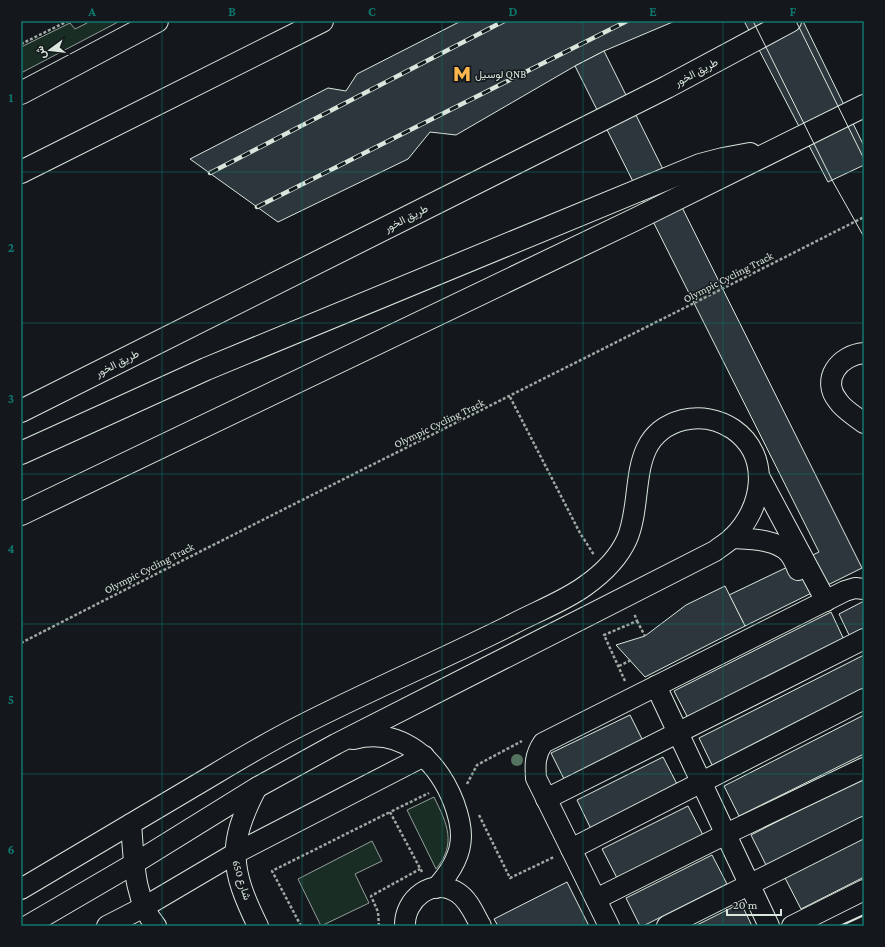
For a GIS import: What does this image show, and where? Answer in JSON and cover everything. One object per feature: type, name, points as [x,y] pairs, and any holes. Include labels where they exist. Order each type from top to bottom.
[{"type":"highway","points":[[21,93],[157,21]]},
{"type":"highway","points":[[21,172],[322,21]]},
{"type":"highway","name":"طريق الخور","points":[[21,411],[666,87],[790,21]]},
{"type":"highway","points":[[21,514],[636,219],[864,106]]},
{"type":"highway","points":[[21,453],[206,369],[700,166],[723,158],[770,152]]},
{"type":"street","points":[[864,353],[850,356],[841,361],[834,371],[832,381],[833,392],[837,400],[864,423]]},
{"type":"street","points":[[21,889],[256,749],[297,727],[488,636],[581,589],[595,579],[615,559],[626,541],[636,504],[640,461],[651,441],[663,428],[690,419],[717,420],[744,437],[753,450],[760,478],[821,603]]},
{"type":"street","points":[[27,926],[135,863],[256,788],[336,744],[715,550],[732,538],[752,512],[758,495],[760,478]]},
{"type":"street","points":[[732,538],[749,539],[778,545],[789,553],[821,603]]},
{"type":"street","points":[[609,926],[536,778],[535,764],[537,752],[543,743],[821,603],[856,588],[864,589]]},
{"type":"street","points":[[546,799],[864,639]]},
{"type":"street","points":[[656,686],[769,926]]},
{"type":"street","points":[[571,849],[864,699]]},
{"type":"street","points":[[336,744],[359,738],[378,736],[408,745],[433,764],[450,794],[461,825],[461,838],[457,855],[451,868],[436,888]]},
{"type":"street","points":[[107,926],[144,907],[234,854],[424,756]]},
{"type":"street","points":[[596,899],[726,834],[864,768]]},
{"type":"street","name":"شارع 650","points":[[256,788],[243,814],[236,839],[234,854],[237,872],[258,926]]},
{"type":"street","points":[[130,824],[136,876],[144,907],[156,926]]},
{"type":"street","points":[[667,926],[864,827]]},
{"type":"street","points":[[405,926],[405,915],[411,902],[424,891],[436,888],[450,889],[459,893],[481,926]]},
{"type":"street","points":[[792,926],[864,890]]},
{"type":"path","points":[[21,44],[68,21]]},
{"type":"path","name":"Olympic Cycling Track","points":[[21,643],[231,535],[510,397],[864,218]]},
{"type":"path","points":[[510,397],[580,533]]},
{"type":"path","points":[[626,596],[645,636]]},
{"type":"path","points":[[633,698],[604,635],[638,621]]},
{"type":"path","points":[[619,666],[631,660]]},
{"type":"path","points":[[475,808],[510,878],[571,849]]},
{"type":"path","points":[[301,926],[272,871],[390,812]]},
{"type":"path","points":[[379,926],[378,912],[371,896],[420,869]]},
{"type":"green space","points":[[87,21],[120,21],[21,73],[21,47],[70,23],[75,29],[87,23]]},
{"type":"green space","points":[[434,797],[443,816],[448,833],[446,851],[436,869],[407,810]]},
{"type":"green space","points":[[372,841],[382,861],[355,874],[369,903],[321,926],[298,879]]},
{"type":"building","points":[[461,21],[675,21],[604,51],[575,66],[456,135],[430,132],[408,159],[278,222],[190,159],[328,88],[346,91],[357,74]]},
{"type":"building","points":[[744,21],[803,21],[864,146],[864,165],[828,182]]},
{"type":"building","points":[[604,51],[862,568],[745,626],[729,595],[819,552],[575,66]]},
{"type":"building","points":[[725,586],[745,626],[645,677],[616,645],[645,636],[686,605]]},
{"type":"building","points":[[864,601],[864,629],[850,637],[839,614]]},
{"type":"building","points":[[831,612],[845,642],[689,720],[674,691]]},
{"type":"building","points":[[864,655],[864,694],[714,769],[699,738]]},
{"type":"building","points":[[630,715],[645,745],[566,783],[551,753]]},
{"type":"building","points":[[864,715],[864,754],[739,816],[724,786]]},
{"type":"building","points":[[663,757],[678,786],[591,829],[577,800]]},
{"type":"building","points":[[864,777],[864,816],[766,865],[751,835]]},
{"type":"building","points":[[688,806],[703,835],[617,878],[602,849]]},
{"type":"building","points":[[864,838],[864,877],[801,909],[785,878]]},
{"type":"building","points":[[712,855],[727,884],[643,926],[640,926],[626,898]]},
{"type":"building","points":[[567,882],[589,926],[498,926],[494,919]]},
{"type":"building","points":[[741,903],[752,926],[695,926]]},
{"type":"tram line","points":[[753,21],[832,180],[864,237]]},
{"type":"tram line","points":[[796,21],[864,159]]},
{"type":"railway","points":[[210,173],[504,21]]},
{"type":"railway","points":[[257,207],[627,21]]},
{"type":"wall","points":[[840,926],[864,915]]},
{"type":"place","name":"لوسيل QNB","points":[[462,74]]}]
